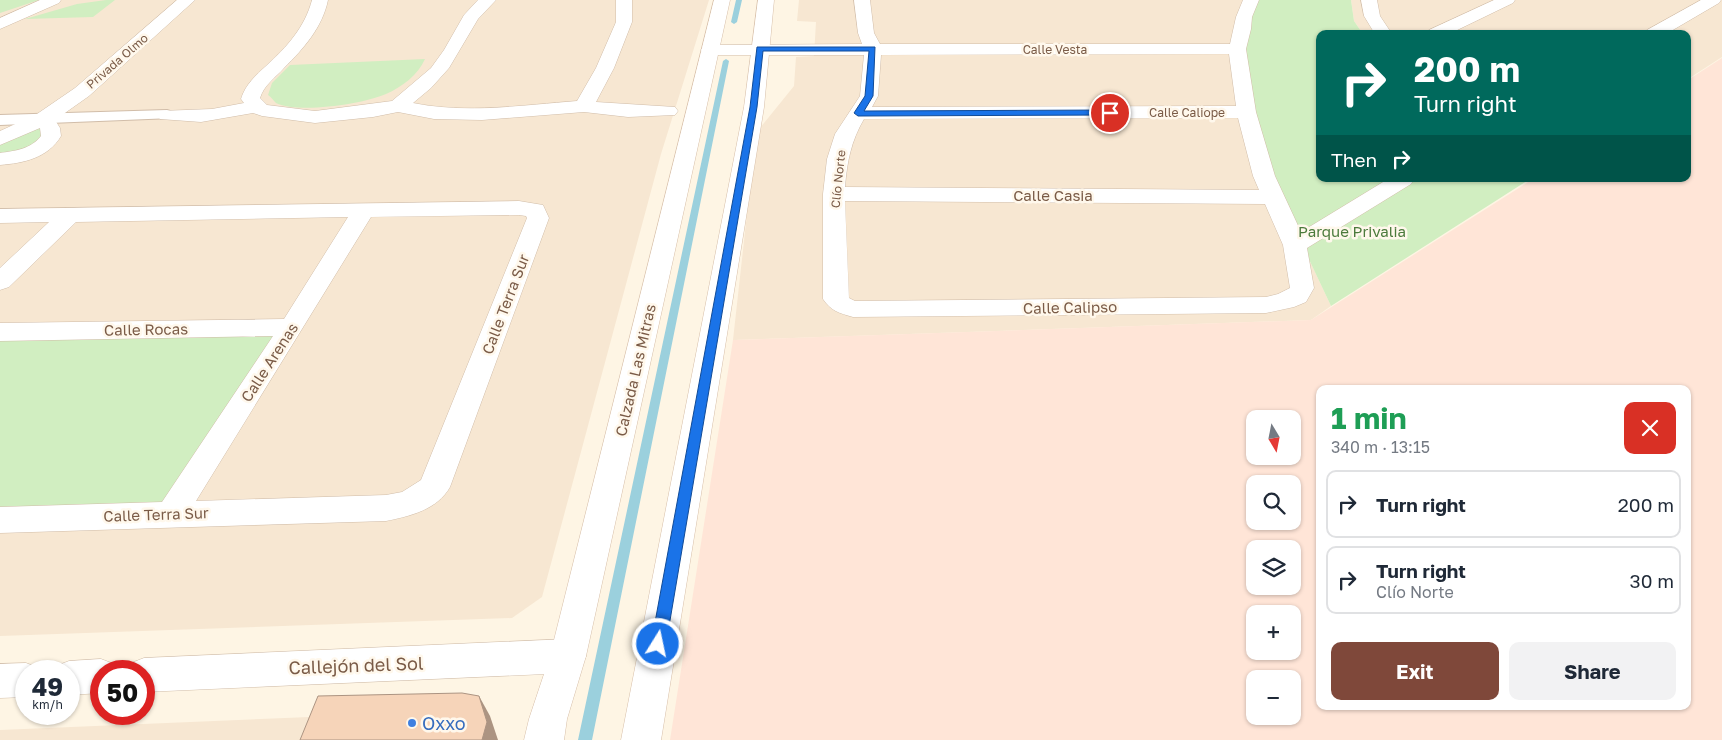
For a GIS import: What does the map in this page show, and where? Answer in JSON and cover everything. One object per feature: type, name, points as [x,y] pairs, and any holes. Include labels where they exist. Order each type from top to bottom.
[{"type":"street","points":[[0,24],[54,0]]},
{"type":"street","name":"Privada Olmo","points":[[0,138],[44,118],[82,92],[187,0]]},
{"type":"street","points":[[320,0],[316,13],[302,38],[257,85],[251,94],[250,100],[262,110],[315,117],[373,111],[398,106],[434,113],[482,114],[584,106],[628,111],[668,111]]},
{"type":"street","points":[[398,106],[428,83],[449,57],[469,21],[483,2],[488,0]]},
{"type":"street","points":[[584,106],[605,68],[624,22],[624,0]]},
{"type":"street","name":"Calzada Las Mitras","points":[[641,740],[754,107],[744,37],[722,0]]},
{"type":"street","name":"Calzada Las Mitras","points":[[544,740],[548,719],[568,656],[744,37],[766,0]]},
{"type":"street","name":"Clío Norte","points":[[841,306],[836,299],[834,194],[837,159],[845,134],[869,96],[862,38],[862,0]]},
{"type":"street","points":[[1251,0],[1244,17],[1243,29],[1237,49],[1246,112],[1264,176],[1295,245],[1398,182]]},
{"type":"street","points":[[1369,0],[1372,16],[1381,30]]},
{"type":"street","points":[[1443,30],[1507,0]]},
{"type":"street","points":[[1660,30],[1713,0]]},
{"type":"street","name":"Calle Vesta","points":[[744,37],[862,38],[1237,49]]},
{"type":"street","points":[[0,120],[167,115],[202,117],[256,106]]},
{"type":"street","name":"Calle Caliope","points":[[858,113],[1246,112]]},
{"type":"street","points":[[0,159],[25,154],[44,145],[51,136],[50,128],[44,118]]},
{"type":"street","name":"Calle Casia","points":[[834,194],[1273,197]]},
{"type":"street","name":"Calle Terra Sur","points":[[0,216],[520,208],[535,210],[538,214],[434,487],[426,495],[403,506],[386,508],[172,513],[0,520]]},
{"type":"street","name":"Calle Arenas","points":[[172,513],[292,327],[364,210]]},
{"type":"street","points":[[0,282],[70,215]]},
{"type":"street","name":"Calle Calipso","points":[[841,306],[863,309],[1266,305],[1285,302],[1297,296],[1302,288],[1295,245]]},
{"type":"street","name":"Calle Rocas","points":[[0,332],[292,327]]},
{"type":"street","name":"Callejón del Sol","points":[[155,675],[568,656]]},
{"type":"street","points":[[0,681],[15,680]]},
{"type":"shaded area","points":[[0,0],[709,0],[661,154],[542,597],[512,618],[0,636]]},
{"type":"shaded area","points":[[799,0],[1256,0],[1272,181],[1331,306],[1311,320],[733,340],[756,133],[794,86],[796,57],[814,56],[816,22],[797,21]]},
{"type":"shaded area","points":[[1351,0],[1722,0],[1722,57],[1691,77],[1691,30],[1360,30],[1354,21]]},
{"type":"shaded area","points":[[1722,58],[1722,740],[670,740],[733,340],[1311,320],[1528,182],[1691,182],[1691,78]]},
{"type":"shaded area","points":[[334,716],[324,740],[0,740],[0,730]]},
{"type":"green space","points":[[0,0],[39,0],[0,13]]},
{"type":"green space","points":[[115,0],[93,17],[25,19],[77,4]]},
{"type":"green space","name":"Parque Privalia","points":[[1256,0],[1351,0],[1354,21],[1360,30],[1316,30],[1316,182],[1525,182],[1331,306],[1272,181],[1253,125],[1244,39]]},
{"type":"green space","points":[[425,59],[414,75],[404,84],[376,98],[347,104],[300,108],[276,103],[268,95],[272,83],[290,65]]},
{"type":"green space","points":[[28,127],[47,128],[30,151],[0,157],[0,142]]},
{"type":"green space","points":[[292,327],[172,513],[0,520],[0,332]]},
{"type":"building","points":[[462,693],[479,696],[487,722],[482,740],[300,740],[318,696]]},
{"type":"waterway","points":[[734,22],[739,0]]},
{"type":"waterway","points":[[585,740],[726,61]]},
{"type":"place","name":"Oxxo","points":[[412,723]]},
{"type":"route","points":[[658,644],[754,107],[760,49],[872,48],[869,96],[858,113],[1110,113]]}]
